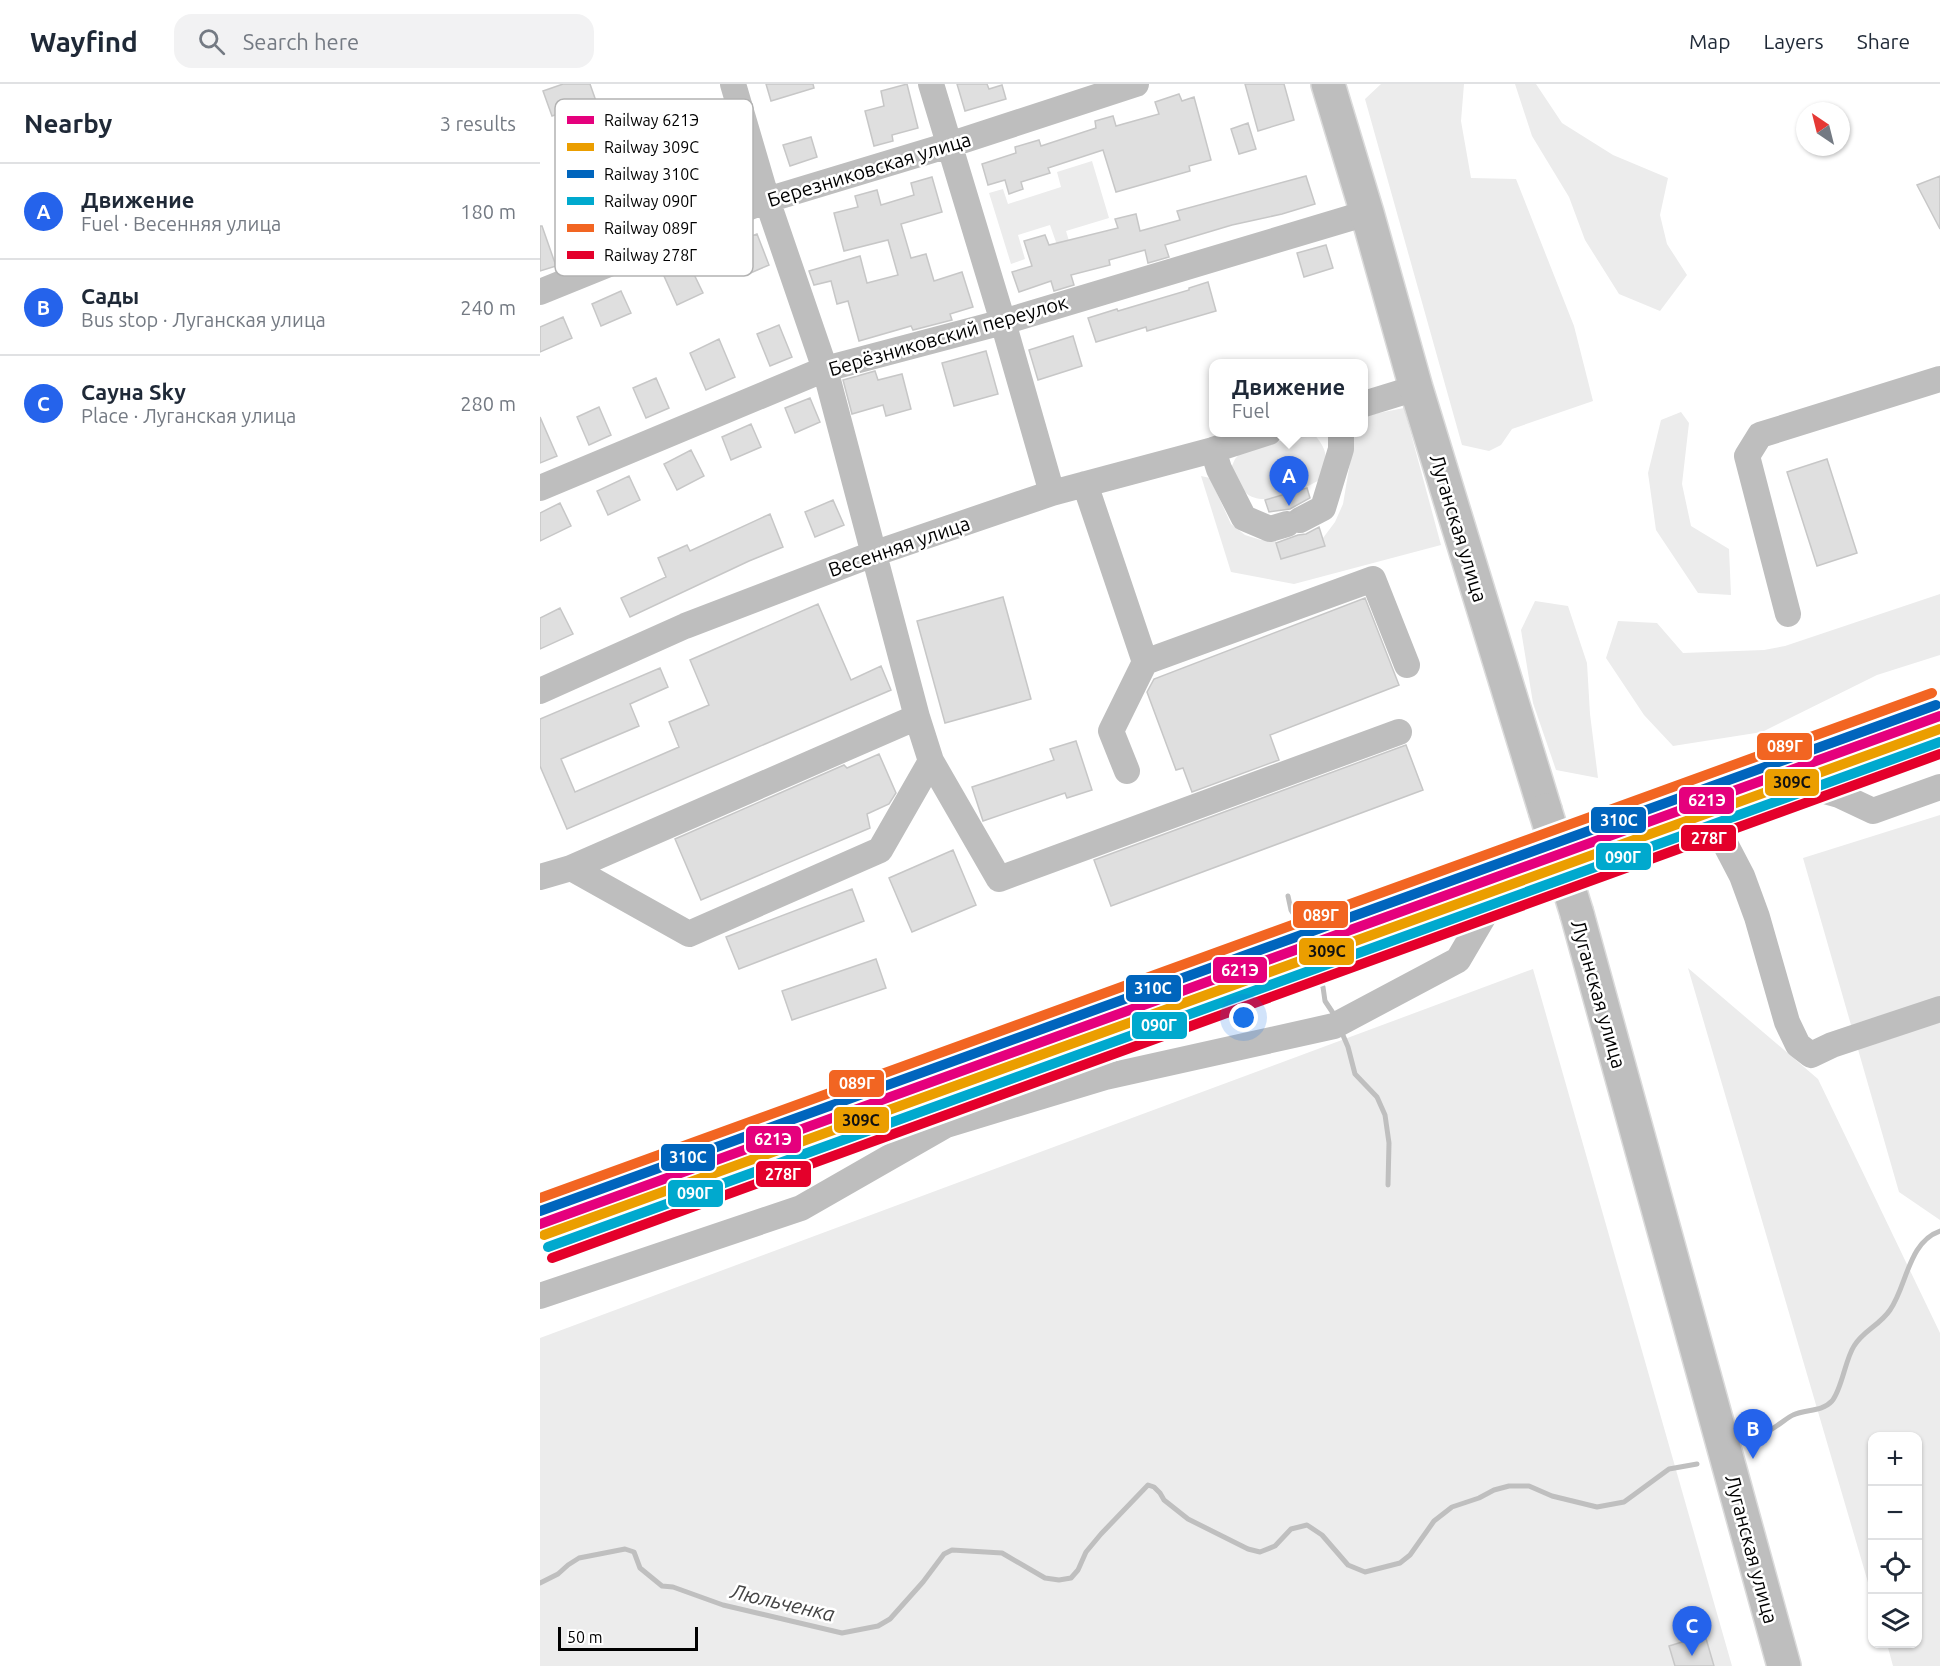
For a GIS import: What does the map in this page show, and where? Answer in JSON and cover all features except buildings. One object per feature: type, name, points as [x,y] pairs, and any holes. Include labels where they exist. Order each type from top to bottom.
[{"type":"highway","name":"Луганская улица","points":[[1328,84],[1368,213],[1416,388],[1577,914],[1784,1666]]},
{"type":"street","points":[[733,84],[737,99]]},
{"type":"street","points":[[931,84],[1052,493]]},
{"type":"street","name":"Березниковская улица","points":[[753,206],[949,145],[1122,86]]},
{"type":"street","points":[[753,152],[825,369],[917,717],[931,761],[999,879],[1399,732]]},
{"type":"street","name":"Берёзниковский переулок","points":[[540,488],[825,369],[1003,322],[1368,213]]},
{"type":"street","name":"Березниковская улица","points":[[540,292],[579,276]]},
{"type":"street","points":[[1788,614],[1747,456],[1751,449],[1761,435],[1940,379]]},
{"type":"street","points":[[1368,403],[1416,388]]},
{"type":"street","name":"Весенняя улица","points":[[540,692],[685,626],[873,554],[1052,493],[1253,437]]},
{"type":"street","points":[[1213,450],[1219,469],[1244,518],[1270,529],[1293,522],[1323,508],[1341,449],[1341,437]]},
{"type":"street","points":[[1085,484],[1145,662]]},
{"type":"street","points":[[1127,771],[1111,731],[1145,662],[1373,579],[1407,665]]},
{"type":"street","points":[[540,877],[571,868],[917,717]]},
{"type":"street","points":[[571,868],[689,934],[880,850],[931,761]]},
{"type":"street","points":[[540,1296],[801,1208],[946,1125],[1105,1077],[1334,1026],[1458,960],[1488,909],[1510,887],[1583,855],[1611,847],[1707,809],[1772,788],[1803,785],[1839,795],[1873,811],[1940,787]]},
{"type":"street","points":[[1707,809],[1742,876],[1757,917],[1787,1022],[1798,1045],[1811,1055],[1832,1045],[1940,1010]]},
{"type":"shaded area","points":[[1381,84],[1464,84],[1461,121],[1471,178],[1516,179],[1574,326],[1593,401],[1512,429],[1501,445],[1489,451],[1462,445],[1365,99]]},
{"type":"shaded area","points":[[1515,84],[1536,84],[1562,123],[1613,155],[1668,178],[1660,215],[1667,244],[1687,275],[1660,311],[1619,294],[1585,240],[1569,197],[1532,136]]},
{"type":"shaded area","points":[[1092,161],[1109,218],[1066,231],[1069,241],[1057,245],[1050,225],[1018,235],[1025,259],[1011,264],[989,193],[1003,189],[1008,204],[1061,187],[1057,172]]},
{"type":"shaded area","points":[[1404,408],[1441,545],[1294,584],[1231,572],[1201,476],[1210,478],[1231,524],[1245,535],[1261,540],[1274,534],[1281,559],[1325,546],[1323,538],[1335,522],[1343,504],[1354,437],[1368,437],[1369,415]]},
{"type":"shaded area","points":[[1681,412],[1689,423],[1682,484],[1691,526],[1729,549],[1731,595],[1698,593],[1656,530],[1648,473],[1661,420]]},
{"type":"shaded area","points":[[1295,437],[1316,437],[1325,454],[1322,478],[1284,496],[1263,499],[1253,497],[1244,491],[1231,468],[1242,451]]},
{"type":"shaded area","points":[[1940,594],[1940,655],[1877,675],[1762,732],[1673,746],[1644,715],[1606,658],[1618,621],[1657,623],[1683,653],[1764,650],[1785,646]]},
{"type":"shaded area","points":[[1535,601],[1568,606],[1587,663],[1590,714],[1598,778],[1556,770],[1533,703],[1521,630]]},
{"type":"shaded area","points":[[1940,815],[1940,1220],[1899,1192],[1803,858]]},
{"type":"shaded area","points":[[1688,968],[1818,1079],[1940,1333],[1940,1666],[1893,1666],[1888,1648],[1922,1648],[1922,1432],[1868,1432],[1868,1582]]},
{"type":"shaded area","points":[[1533,969],[1732,1666],[540,1666],[540,1338]]},
{"type":"waterway","points":[[1288,896],[1291,910],[1303,928]]},
{"type":"waterway","points":[[1311,955],[1316,976],[1323,987],[1325,1001],[1335,1016]]},
{"type":"waterway","points":[[1342,1033],[1355,1074],[1377,1097],[1385,1115],[1389,1143],[1388,1185]]},
{"type":"waterway","name":"Люльченка","points":[[1754,1439],[1791,1416],[1819,1409],[1832,1401],[1854,1346],[1890,1310],[1921,1245],[1940,1231]]},
{"type":"waterway","name":"Люльченка","points":[[540,1583],[558,1574],[579,1558],[625,1549],[634,1552],[640,1568],[662,1586],[673,1587],[723,1605],[842,1633],[878,1626],[890,1619],[944,1554],[952,1550],[1002,1553],[1045,1578],[1059,1580],[1071,1578],[1078,1570],[1086,1552],[1148,1485],[1154,1487],[1164,1500],[1188,1519],[1248,1549],[1260,1552],[1275,1546],[1291,1529],[1307,1525],[1322,1535],[1348,1565],[1365,1572],[1400,1563],[1410,1555],[1434,1521],[1452,1507],[1494,1490],[1509,1486],[1529,1486],[1552,1496],[1597,1507],[1624,1502],[1669,1469],[1697,1464]]},
{"type":"rail line","name":"089Г","points":[[540,1198],[1932,693]]},
{"type":"rail line","name":"310С","points":[[540,1211],[1936,705]]},
{"type":"rail line","name":"621Э","points":[[540,1224],[1940,716]]},
{"type":"rail line","name":"309С","points":[[544,1235],[1940,729]]},
{"type":"rail line","name":"090Г","points":[[548,1247],[1940,742]]},
{"type":"rail line","name":"278Г","points":[[552,1258],[1940,754]]},
{"type":"place","name":"Движение","points":[[1289,506]]},
{"type":"place","name":"Сады","points":[[1753,1459]]},
{"type":"place","name":"Сауна Sky","points":[[1692,1656]]}]
